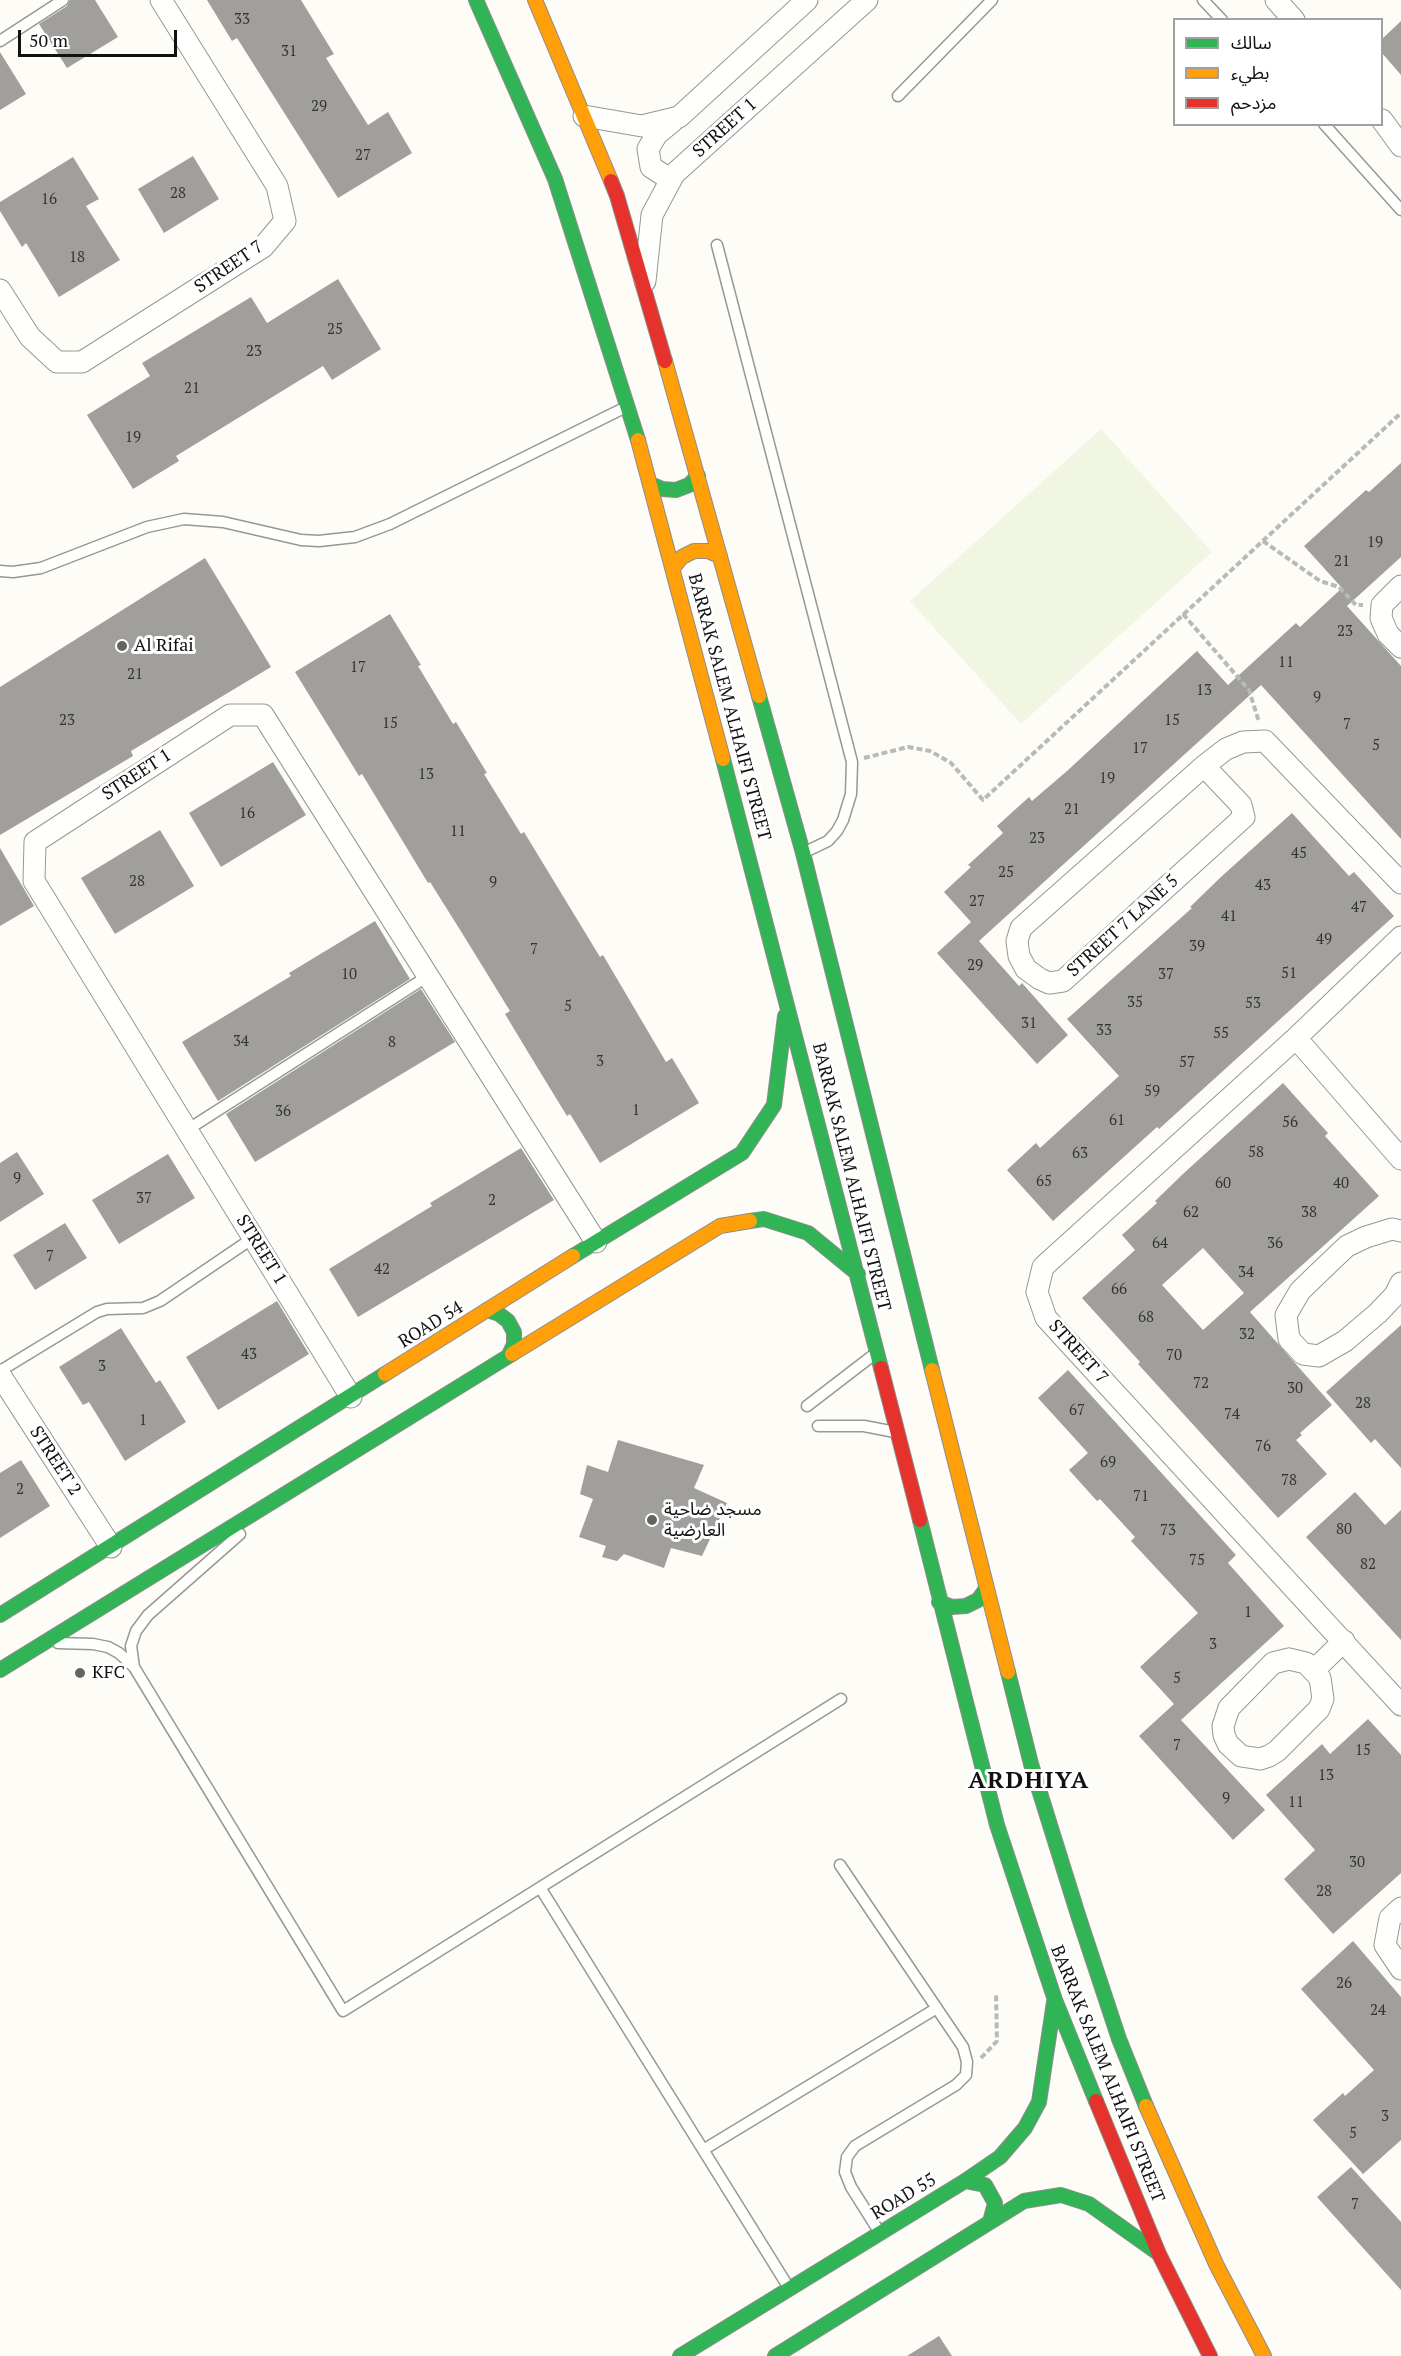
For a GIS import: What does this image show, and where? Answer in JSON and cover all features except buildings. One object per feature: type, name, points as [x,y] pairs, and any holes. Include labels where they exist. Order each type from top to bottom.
[{"type":"main road","name":"BARRAK SALEM ALHAIFI STREET","points":[[476,0],[555,179],[628,406],[674,568],[787,999],[939,1602],[960,1652],[997,1825],[1055,2000],[1159,2254],[1210,2356]]},
{"type":"main road","name":"BARRAK SALEM ALHAIFI STREET","points":[[535,0],[617,196],[699,476],[803,854],[1031,1764],[1119,2039],[1157,2132],[1216,2264],[1264,2356]]},
{"type":"main road","points":[[650,484],[663,489],[676,490],[688,485],[699,476]]},
{"type":"main road","points":[[674,568],[682,557],[694,551],[708,551],[720,556]]},
{"type":"main road","name":"ROAD 54","points":[[6,1619],[16,1605],[742,1153],[774,1105],[787,999]]},
{"type":"main road","points":[[0,1670],[720,1226],[764,1220],[808,1233],[858,1274]]},
{"type":"main road","points":[[487,1310],[499,1314],[508,1321],[514,1332],[514,1344],[509,1355]]},
{"type":"main road","points":[[939,1602],[952,1607],[966,1606],[978,1600],[986,1589]]},
{"type":"main road","points":[[24,1641],[29,1644],[42,1644]]},
{"type":"main road","points":[[986,1644],[993,1645],[1004,1654]]},
{"type":"main road","name":"ROAD 55","points":[[680,2356],[965,2181],[1000,2157],[1025,2128],[1039,2102],[1055,2000]]},
{"type":"main road","points":[[965,2181],[985,2185],[995,2203],[990,2222]]},
{"type":"main road","points":[[775,2356],[1024,2201],[1061,2195],[1089,2204],[1159,2254]]},
{"type":"street","name":"STREET 7","points":[[0,290],[30,337],[57,362],[82,362],[263,247],[285,221],[277,186],[161,0]]},
{"type":"street","points":[[671,180],[651,167],[648,149],[657,134],[679,117],[807,0]]},
{"type":"street","name":"STREET 1","points":[[644,290],[652,215],[674,174],[867,0]]},
{"type":"street","points":[[1276,0],[1292,18]]},
{"type":"street","points":[[1383,111],[1401,128]]},
{"type":"street","points":[[584,116],[642,126],[679,117]]},
{"type":"street","points":[[1383,121],[1401,146]]},
{"type":"street","points":[[1401,586],[1382,605],[1381,618],[1388,634],[1401,647]]},
{"type":"street","name":"STREET 1","points":[[351,1397],[34,880],[35,842],[230,715],[263,715],[596,1242]]},
{"type":"street","points":[[1265,741],[1401,883]]},
{"type":"street","name":"STREET 7 LANE 5","points":[[1204,766],[1241,805],[1244,818],[1063,981],[1049,983],[1026,969],[1019,956],[1017,941],[1021,928],[1204,766],[1226,749],[1243,742],[1265,741]]},
{"type":"street","name":"STREET 7","points":[[1401,937],[1296,1038],[1043,1267],[1037,1292],[1046,1318],[1401,1704]]},
{"type":"street","points":[[1296,1038],[1401,1159]]},
{"type":"street","points":[[1401,1231],[1392,1229],[1366,1237],[1347,1246],[1328,1264],[1300,1291],[1286,1315],[1289,1339],[1303,1354],[1319,1356],[1345,1341],[1378,1313],[1395,1295],[1401,1282]]},
{"type":"street","name":"STREET 2","points":[[0,1373],[111,1547]]},
{"type":"street","points":[[1314,1670],[1344,1641]]},
{"type":"street","points":[[1289,1659],[1298,1660],[1314,1670],[1320,1678],[1323,1689],[1323,1699],[1319,1709],[1277,1751],[1269,1756],[1251,1758],[1234,1751],[1224,1735],[1225,1717],[1229,1708],[1273,1663],[1289,1659]]},
{"type":"street","points":[[1401,1908],[1390,1918],[1385,1945],[1401,1969]]},
{"type":"lane","points":[[0,40],[63,0]]},
{"type":"lane","points":[[1203,0],[1220,18]]},
{"type":"lane","points":[[898,96],[985,2]]},
{"type":"lane","points":[[1326,126],[1401,210]]},
{"type":"lane","points":[[717,245],[852,762],[851,794],[837,831],[828,841],[803,854]]},
{"type":"lane","points":[[0,571],[41,568],[147,527],[184,519],[223,522],[301,540],[319,541],[355,537],[390,525],[628,406]]},
{"type":"lane","points":[[187,1130],[428,976]]},
{"type":"lane","points":[[0,1373],[97,1312],[107,1309],[143,1308],[160,1301],[253,1238]]},
{"type":"lane","points":[[807,1406],[876,1353]]},
{"type":"lane","points":[[818,1426],[864,1426],[897,1432]]},
{"type":"lane","points":[[134,1668],[131,1646],[136,1631],[148,1616],[301,1483]]},
{"type":"lane","points":[[42,1644],[78,1643],[108,1647],[119,1653],[134,1668],[343,2011],[841,1700]]},
{"type":"lane","points":[[840,1865],[963,2047],[967,2062],[966,2075],[956,2085],[855,2146],[846,2157],[845,2172],[851,2187],[880,2233]]},
{"type":"lane","points":[[541,1889],[789,2289]]},
{"type":"lane","points":[[703,2151],[937,2008]]},
{"type":"path","points":[[852,762],[898,749],[917,748],[930,751],[951,764],[983,800],[1401,413]]},
{"type":"path","points":[[1263,541],[1320,581],[1339,587],[1356,605],[1382,605]]},
{"type":"path","points":[[1184,614],[1249,690],[1265,741]]},
{"type":"path","points":[[966,2075],[997,2042],[996,1993]]},
{"type":"green space","points":[[1101,429],[1212,552],[1021,724],[910,601]]},
{"type":"traffic: fast","points":[[476,0],[555,179],[638,440]]},
{"type":"traffic: fast","points":[[650,484],[662,489],[676,490],[689,485],[698,476]]},
{"type":"traffic: fast","points":[[759,696],[803,853],[932,1370]]},
{"type":"traffic: fast","points":[[723,759],[881,1368]]},
{"type":"traffic: fast","points":[[573,1256],[742,1153],[774,1105],[785,1016]]},
{"type":"traffic: fast","points":[[750,1221],[764,1219],[808,1233],[858,1274]]},
{"type":"traffic: fast","points":[[487,1310],[499,1314],[508,1321],[514,1332],[514,1344],[509,1355]]},
{"type":"traffic: fast","points":[[0,1670],[512,1354]]},
{"type":"traffic: fast","points":[[0,1615],[385,1374]]},
{"type":"traffic: fast","points":[[920,1520],[997,1825],[1055,2000],[1096,2101]]},
{"type":"traffic: fast","points":[[939,1602],[952,1607],[966,1606],[978,1600],[986,1589]]},
{"type":"traffic: fast","points":[[1008,1672],[1031,1764],[1079,1918],[1119,2039],[1146,2106]]},
{"type":"traffic: fast","points":[[680,2356],[965,2181],[1000,2157],[1025,2128],[1039,2102],[1054,2002]]},
{"type":"traffic: fast","points":[[965,2181],[985,2185],[995,2203],[990,2222]]},
{"type":"traffic: fast","points":[[775,2356],[1024,2201],[1061,2195],[1089,2204],[1158,2253]]},
{"type":"traffic: slow","points":[[535,0],[611,181]]},
{"type":"traffic: slow","points":[[665,361],[759,696]]},
{"type":"traffic: slow","points":[[638,440],[723,759]]},
{"type":"traffic: slow","points":[[673,568],[682,557],[694,551],[708,551],[720,556]]},
{"type":"traffic: slow","points":[[512,1354],[720,1226],[750,1221]]},
{"type":"traffic: slow","points":[[385,1374],[573,1256]]},
{"type":"traffic: slow","points":[[932,1370],[1008,1672]]},
{"type":"traffic: slow","points":[[1146,2106],[1216,2264],[1264,2356]]},
{"type":"traffic: jam","points":[[611,181],[665,361]]},
{"type":"traffic: jam","points":[[881,1368],[920,1520]]},
{"type":"traffic: jam","points":[[1096,2101],[1159,2254],[1210,2356]]},
{"type":"place","name":"Al Rifai","points":[[122,646]]},
{"type":"place","name":"مسجد ضاحية العارضية","points":[[652,1520]]},
{"type":"place","name":"KFC","points":[[80,1673]]},
{"type":"district","name":"ARDHIYA","points":[[1029,1781]]}]
